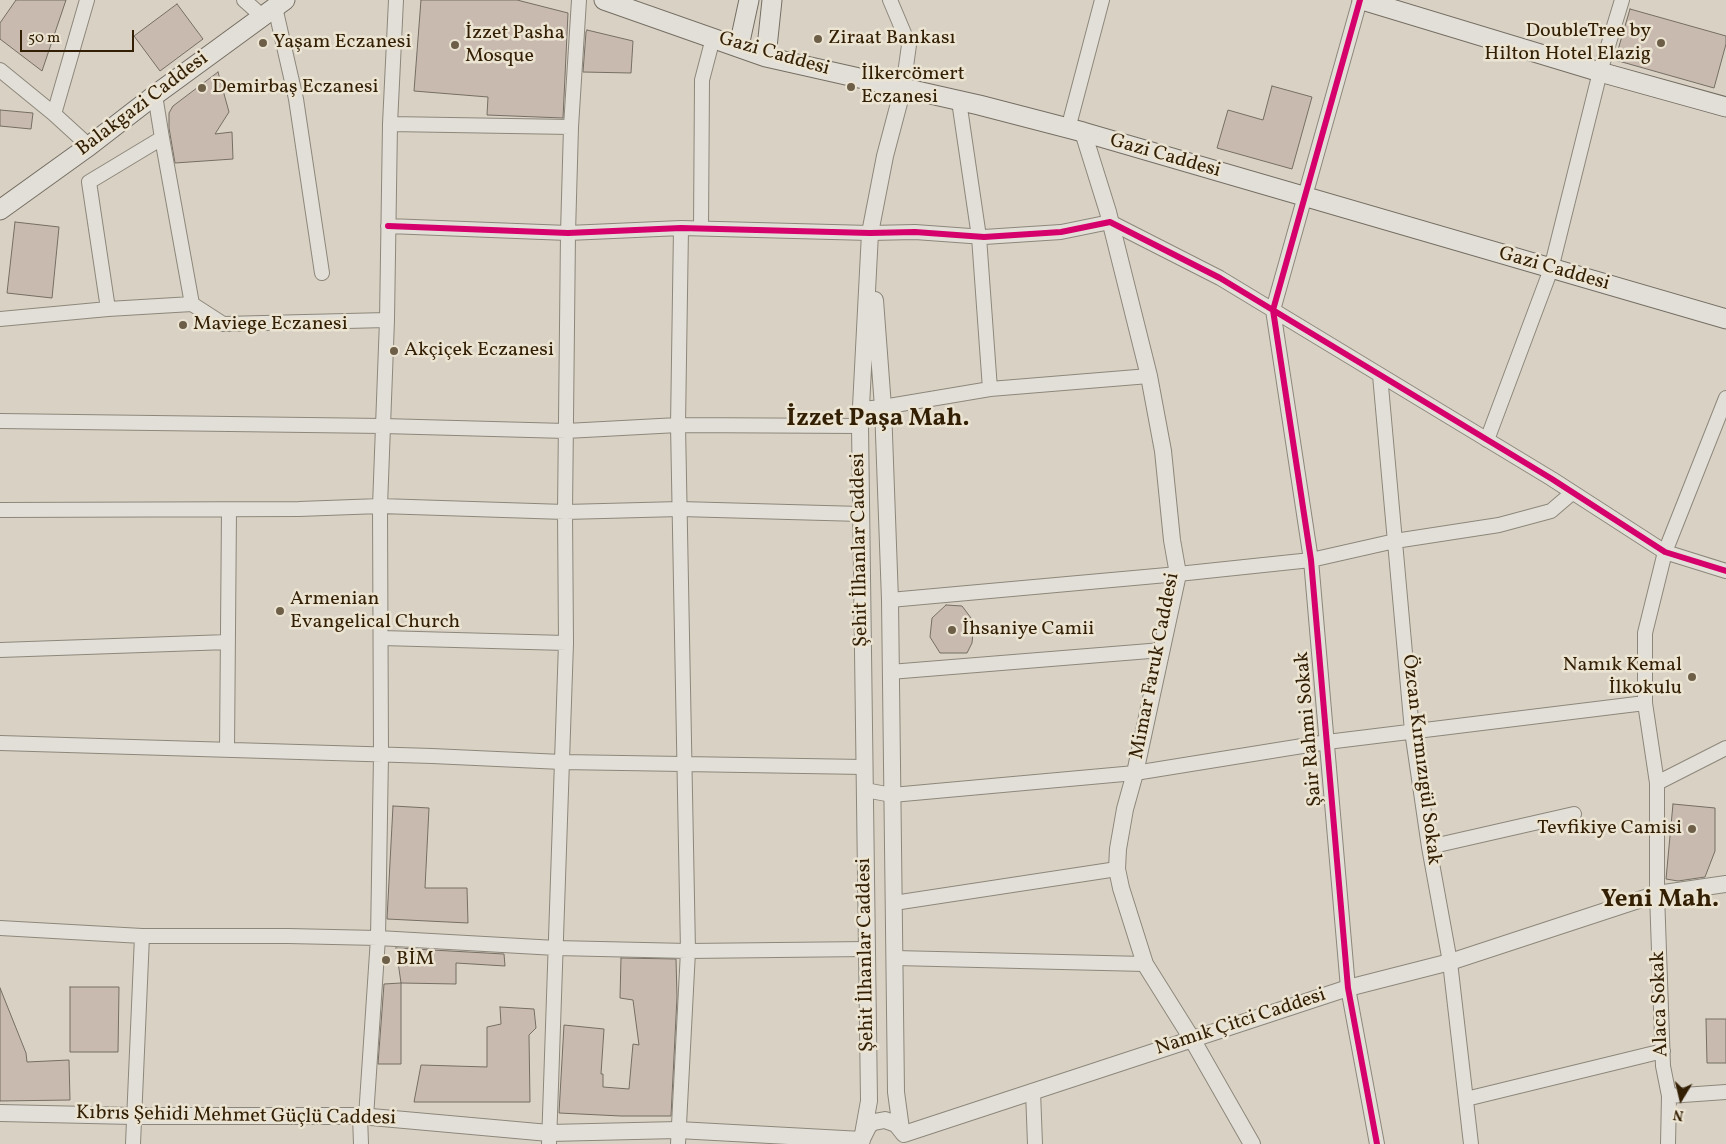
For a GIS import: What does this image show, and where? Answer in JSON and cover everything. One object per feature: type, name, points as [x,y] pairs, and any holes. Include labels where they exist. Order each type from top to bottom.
[{"type":"main road","name":"Gazi Caddesi","points":[[604,0],[766,57],[959,101],[1075,130],[1726,319]]},
{"type":"main road","points":[[739,46],[749,0]]},
{"type":"main road","points":[[766,57],[772,0]]},
{"type":"main road","points":[[1361,0],[1600,72],[1726,106]]},
{"type":"main road","name":"Balakgazi Caddesi","points":[[0,210],[274,8]]},
{"type":"street","points":[[54,114],[87,0]]},
{"type":"street","points":[[244,0],[274,8],[296,99],[322,274]]},
{"type":"street","points":[[361,1144],[378,938],[381,755],[380,506],[387,320],[390,124],[396,0]]},
{"type":"street","points":[[549,1139],[566,643],[565,512],[568,233],[571,127],[579,0]]},
{"type":"street","points":[[870,233],[885,156],[903,88],[909,44],[890,0]]},
{"type":"street","points":[[1075,130],[1102,0]]},
{"type":"street","points":[[1273,310],[1361,0]]},
{"type":"street","points":[[1488,440],[1551,269],[1600,72],[1622,0]]},
{"type":"street","points":[[701,228],[702,80],[712,38]]},
{"type":"street","points":[[0,70],[54,114],[89,146]]},
{"type":"street","points":[[155,95],[192,304]]},
{"type":"street","points":[[959,101],[979,237],[990,389]]},
{"type":"street","points":[[390,124],[571,127]]},
{"type":"street","name":"Mimar Faruk Caddesi","points":[[1075,130],[1110,222],[1149,376],[1163,451],[1172,540],[1178,574],[1122,825],[1117,869],[1144,964],[1192,1039],[1252,1144]]},
{"type":"street","points":[[108,309],[89,182],[162,138]]},
{"type":"street","points":[[388,226],[568,233],[701,228],[870,233],[915,232],[979,237],[1061,232],[1110,222],[1220,278],[1488,440],[1664,552],[1726,571]]},
{"type":"street","points":[[678,1137],[688,951],[678,425],[681,228]]},
{"type":"street","name":"Şehit İlhanlar Caddesi","points":[[870,233],[883,407],[890,600],[896,1092],[903,1136]]},
{"type":"street","name":"Şehit İlhanlar Caddesi","points":[[862,1139],[869,1101],[860,426],[870,233]]},
{"type":"street","points":[[0,319],[108,309],[192,304],[223,324],[387,320]]},
{"type":"street","name":"Şair Rahmi Sokak","points":[[1273,310],[1311,560],[1348,988],[1377,1144]]},
{"type":"street","name":"Özcan Kırmızıgül Sokak","points":[[1380,375],[1412,731],[1429,847],[1450,962],[1470,1144]]},
{"type":"street","points":[[861,409],[990,389],[1149,376]]},
{"type":"street","name":"Alaca Sokak","points":[[1668,1144],[1669,1096],[1662,1051],[1657,894],[1657,783],[1645,703],[1644,633],[1664,552],[1726,398]]},
{"type":"street","points":[[0,421],[383,426],[566,431],[678,425],[860,426]]},
{"type":"street","points":[[890,600],[1311,560],[1395,541],[1499,525],[1551,511],[1572,492]]},
{"type":"street","points":[[0,510],[228,510],[380,506],[565,512],[680,510],[861,514]]},
{"type":"street","points":[[227,750],[228,510]]},
{"type":"street","points":[[381,638],[566,643]]},
{"type":"street","points":[[0,650],[228,642]]},
{"type":"street","points":[[890,672],[1162,650]]},
{"type":"street","points":[[865,790],[892,795],[1135,773],[1327,742],[1645,703]]},
{"type":"street","points":[[0,743],[562,762],[864,767]]},
{"type":"street","points":[[1657,783],[1726,748]]},
{"type":"street","points":[[1429,847],[1574,814]]},
{"type":"street","points":[[894,903],[1117,869]]},
{"type":"street","name":"Namık Çitci Caddesi","points":[[903,1136],[1348,988],[1450,962],[1657,894],[1726,884]]},
{"type":"street","points":[[0,928],[142,936],[378,938],[556,948],[688,951],[867,949]]},
{"type":"street","points":[[132,1144],[142,936]]},
{"type":"street","points":[[895,958],[1144,964]]},
{"type":"street","points":[[1466,1099],[1662,1051]]},
{"type":"street","points":[[1034,1091],[1035,1144]]},
{"type":"street","points":[[1669,1096],[1726,1092]]},
{"type":"street","name":"Kıbrıs Şehidi Mehmet Güçlü Caddesi","points":[[0,1113],[133,1116],[363,1116],[549,1139],[678,1137],[862,1139]]},
{"type":"street","points":[[862,1139],[869,1125],[879,1120],[891,1121],[903,1136]]},
{"type":"building","points":[[16,0],[66,0],[42,71],[0,39],[0,23]]},
{"type":"building","points":[[421,0],[517,0],[568,13],[563,118],[487,115],[488,97],[414,91]]},
{"type":"building","points":[[177,4],[203,39],[160,71],[134,36]]},
{"type":"building","points":[[1630,9],[1726,36],[1726,44],[1714,88],[1615,60]]},
{"type":"building","points":[[587,30],[633,41],[631,73],[583,72]]},
{"type":"building","points":[[218,72],[229,112],[215,134],[232,132],[233,159],[175,163],[169,128],[169,113],[173,106]]},
{"type":"building","points":[[1272,86],[1312,97],[1292,169],[1217,148],[1228,110],[1263,120]]},
{"type":"building","points":[[0,110],[33,113],[31,129],[0,126]]},
{"type":"building","points":[[15,222],[59,227],[52,298],[7,293]]},
{"type":"building","name":"İhsaniye Camii","points":[[946,605],[962,606],[974,622],[972,643],[967,653],[940,653],[930,637],[932,618]]},
{"type":"building","name":"Tevfikiye Camisi","points":[[1673,804],[1715,808],[1715,851],[1705,877],[1678,881],[1666,879]]},
{"type":"building","points":[[393,806],[429,808],[425,888],[467,888],[468,923],[387,919]]},
{"type":"building","points":[[396,948],[504,954],[505,966],[456,963],[456,984],[401,983]]},
{"type":"building","points":[[621,958],[676,959],[677,997],[671,1116],[559,1113],[564,1025],[604,1029],[601,1074],[603,1074],[603,1087],[629,1089],[633,1044],[639,1045],[633,1000],[620,998]]},
{"type":"building","points":[[401,983],[401,1064],[378,1064],[384,984]]},
{"type":"building","points":[[70,987],[119,987],[118,1052],[70,1052]]},
{"type":"building","points":[[0,988],[26,1053],[27,1062],[69,1060],[70,1100],[0,1101]]},
{"type":"building","points":[[500,1007],[534,1009],[536,1028],[529,1035],[530,1102],[414,1102],[421,1065],[487,1067],[487,1027],[501,1024]]},
{"type":"building","points":[[1706,1019],[1726,1019],[1726,1063],[1707,1063]]},
{"type":"cycle path","points":[[1360,0],[1273,310],[1311,560],[1348,988],[1377,1144]]},
{"type":"cycle path","points":[[388,226],[568,233],[681,228],[870,233],[915,232],[984,237],[1061,232],[1110,222],[1220,278],[1552,479],[1665,552],[1726,571]]},
{"type":"place","name":"Ziraat Bankası","points":[[818,39]]},
{"type":"place","name":"Yaşam Eczanesi","points":[[263,43]]},
{"type":"place","name":"DoubleTree by Hilton Hotel Elazig","points":[[1661,43]]},
{"type":"place","name":"İzzet Pasha Mosque","points":[[455,45]]},
{"type":"place","name":"İlkercömert Eczanesi","points":[[851,87]]},
{"type":"place","name":"Demirbaş Eczanesi","points":[[202,88]]},
{"type":"place","name":"Maviege Eczanesi","points":[[183,325]]},
{"type":"place","name":"Akçiçek Eczanesi","points":[[394,351]]},
{"type":"place","name":"Armenian Evangelical Church","points":[[280,611]]},
{"type":"place","name":"İhsaniye Camii","points":[[952,630]]},
{"type":"place","name":"Namık Kemal İlkokulu","points":[[1692,677]]},
{"type":"place","name":"Tevfikiye Camisi","points":[[1692,829]]},
{"type":"place","name":"BİM","points":[[386,960]]},
{"type":"district","name":"İzzet Paşa Mah.","points":[[878,420]]},
{"type":"district","name":"Yeni Mah.","points":[[1660,901]]}]
